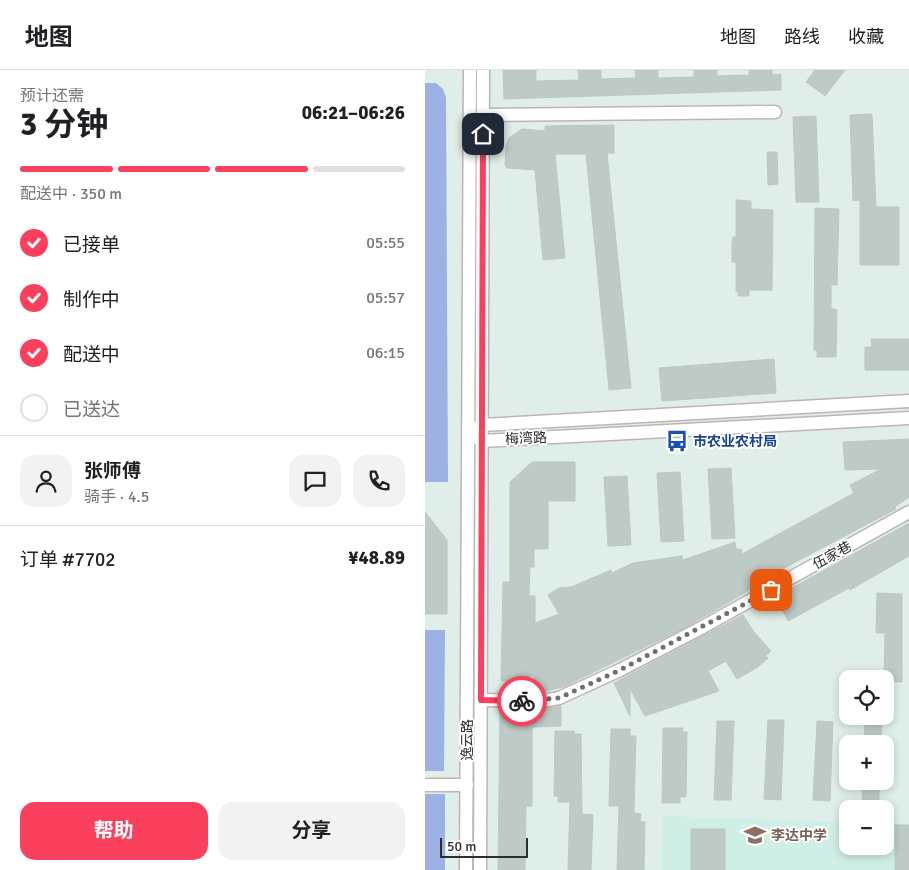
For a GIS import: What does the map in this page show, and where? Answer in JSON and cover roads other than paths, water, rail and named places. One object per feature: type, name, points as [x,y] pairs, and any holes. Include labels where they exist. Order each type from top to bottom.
[{"type":"street","name":"逸云路","points":[[466,870],[470,70]]},
{"type":"street","name":"逸云路","points":[[480,870],[483,70]]},
{"type":"street","points":[[483,115],[775,112]]},
{"type":"street","name":"梅湾路","points":[[482,425],[909,401]]},
{"type":"street","name":"梅湾路","points":[[482,441],[909,418]]},
{"type":"street","points":[[482,425],[469,434],[482,441]]},
{"type":"street","name":"伍家巷","points":[[481,700],[542,701],[559,698],[620,670],[701,628],[909,512]]},
{"type":"street","points":[[425,785],[467,785]]},
{"type":"place","name":"市农业农村局","points":[[677,441]]},
{"type":"place","name":"李达中学","points":[[755,835]]}]
